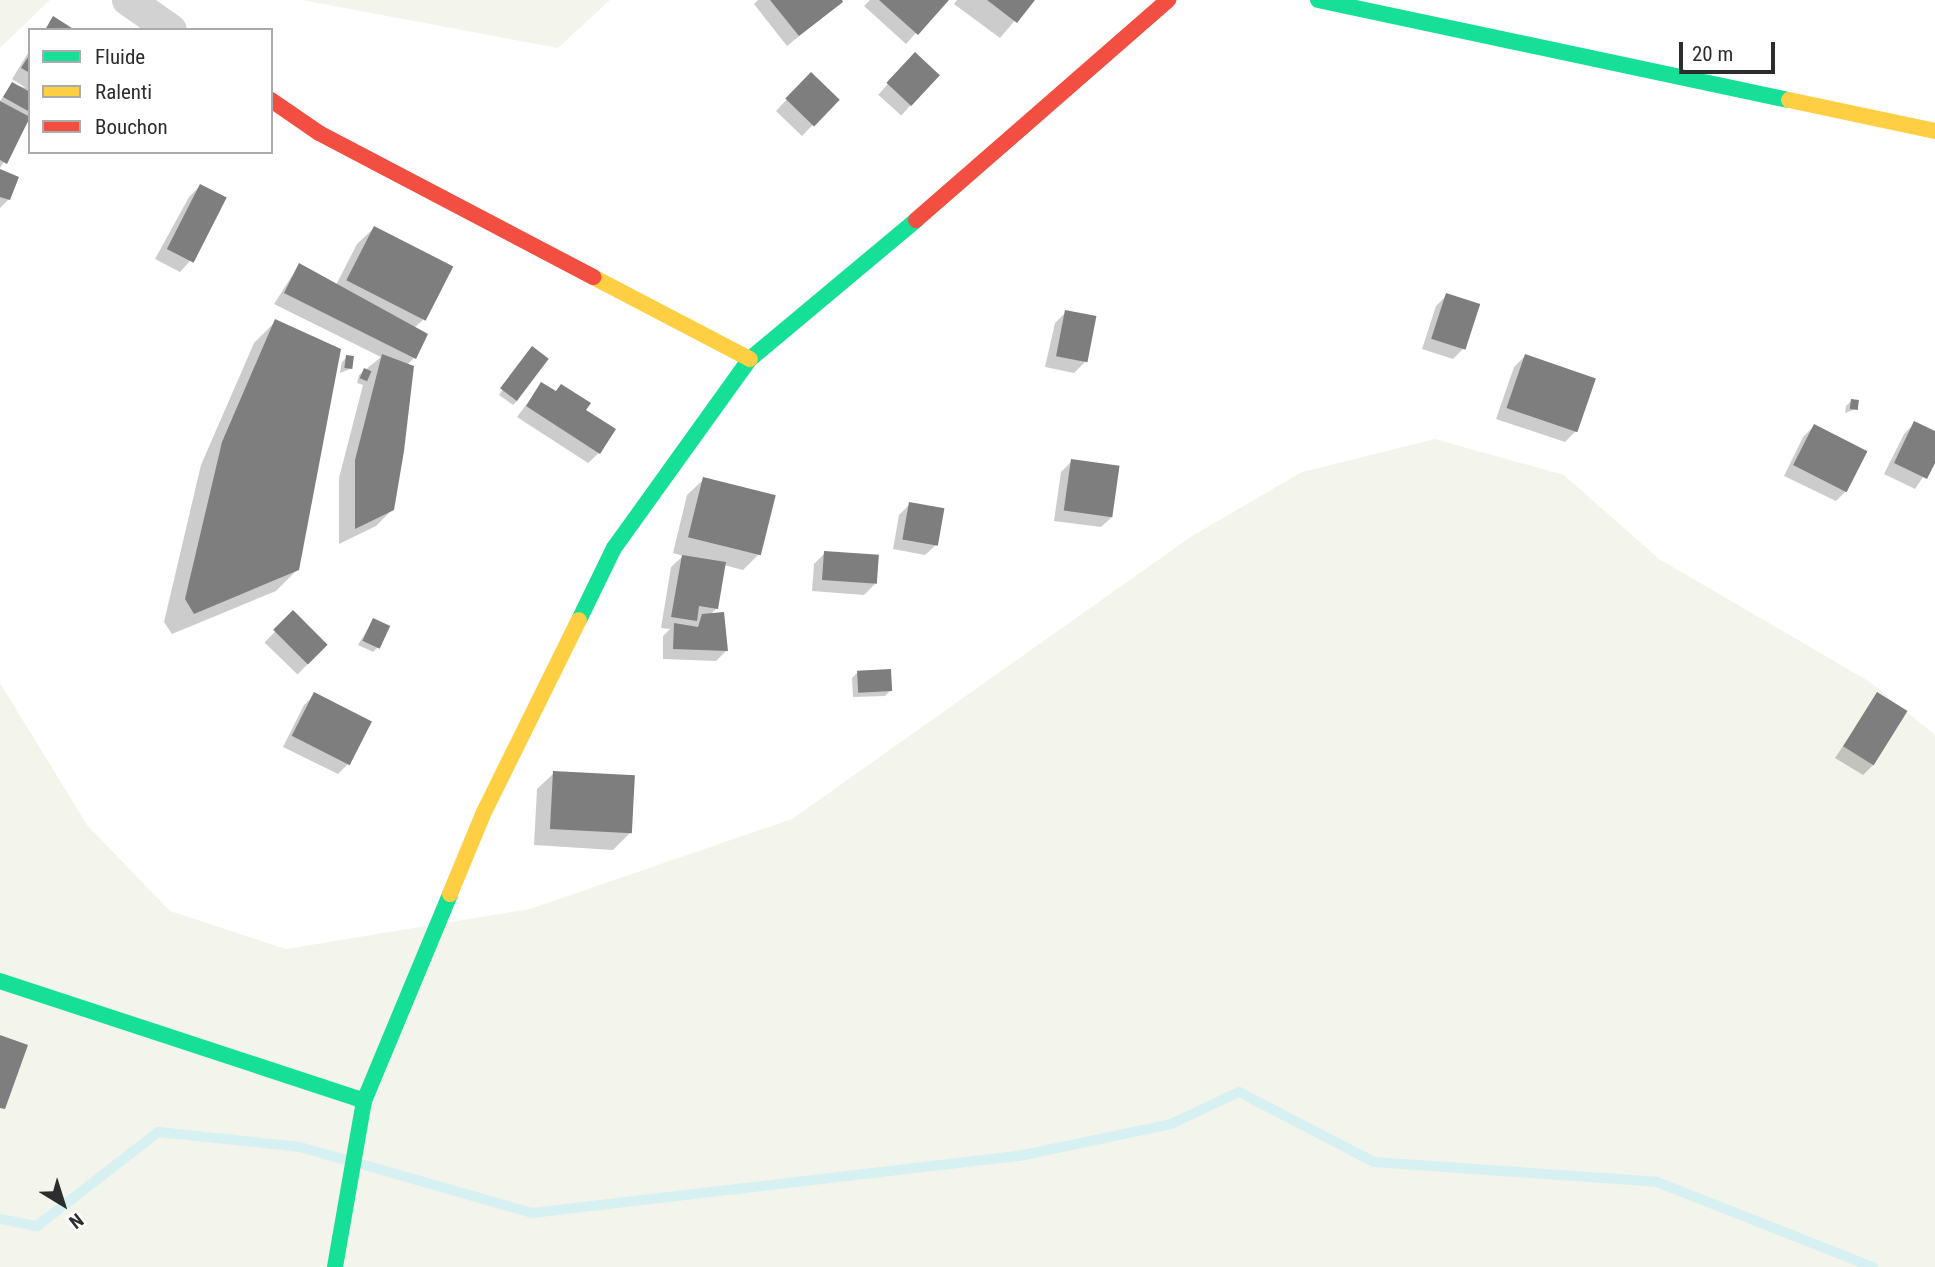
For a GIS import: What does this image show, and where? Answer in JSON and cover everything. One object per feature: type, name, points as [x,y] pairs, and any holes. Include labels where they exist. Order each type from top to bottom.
[{"type":"street","points":[[128,0],[168,28]]},
{"type":"street","points":[[335,1267],[363,1101],[484,813],[614,548],[751,359],[960,184],[1168,0]]},
{"type":"street","points":[[1318,0],[1935,131]]},
{"type":"street","points":[[273,101],[319,133],[751,359]]},
{"type":"street","points":[[0,981],[363,1101]]},
{"type":"shaded area","points":[[0,0],[50,0],[0,48]]},
{"type":"shaded area","points":[[302,0],[610,0],[558,48]]},
{"type":"shaded area","points":[[1435,439],[1564,475],[1659,559],[1870,682],[1935,735],[1935,1267],[0,1267],[0,683],[87,825],[170,911],[286,949],[530,909],[792,819],[1192,536],[1302,472]]},
{"type":"building","points":[[770,0],[842,0],[843,2],[799,36]]},
{"type":"building","points":[[879,0],[949,0],[918,35]]},
{"type":"building","points":[[987,0],[1035,0],[1017,23]]},
{"type":"building","points":[[53,16],[72,28],[46,28]]},
{"type":"building","points":[[915,52],[940,75],[911,106],[886,83]]},
{"type":"building","points":[[28,57],[28,72],[21,68]]},
{"type":"building","points":[[811,72],[840,100],[814,126],[785,99]]},
{"type":"building","points":[[12,82],[28,91],[28,111],[3,97]]},
{"type":"building","points":[[0,101],[28,116],[28,121],[7,164],[0,160]]},
{"type":"building","points":[[0,169],[19,177],[10,200],[0,197]]},
{"type":"building","points":[[200,184],[227,198],[194,263],[167,249]]},
{"type":"building","points":[[374,226],[453,266],[426,321],[346,280]]},
{"type":"building","points":[[299,263],[428,334],[416,359],[284,293]]},
{"type":"building","points":[[1446,293],[1480,304],[1465,350],[1431,339]]},
{"type":"building","points":[[1065,310],[1096,316],[1087,362],[1056,356]]},
{"type":"building","points":[[275,319],[341,349],[299,570],[194,614],[185,599],[222,442]]},
{"type":"building","points":[[532,346],[549,359],[517,401],[500,388]]},
{"type":"building","points":[[382,354],[414,366],[404,451],[394,510],[355,529],[355,460]]},
{"type":"building","points":[[1525,354],[1596,378],[1577,432],[1506,408]]},
{"type":"building","points":[[346,355],[354,356],[352,369],[344,368]]},
{"type":"building","points":[[364,368],[371,371],[367,381],[360,378]]},
{"type":"building","points":[[541,382],[556,391],[561,384],[591,403],[586,410],[616,429],[600,454],[526,406]]},
{"type":"building","points":[[1851,399],[1859,400],[1858,410],[1850,409]]},
{"type":"building","points":[[1914,421],[1935,431],[1935,463],[1927,479],[1894,463]]},
{"type":"building","points":[[1814,424],[1867,451],[1847,492],[1793,465]]},
{"type":"building","points":[[1071,459],[1120,466],[1112,517],[1064,510]]},
{"type":"building","points":[[703,477],[776,495],[761,555],[688,537]]},
{"type":"building","points":[[909,502],[944,508],[938,546],[902,539]]},
{"type":"building","points":[[824,551],[879,555],[877,584],[822,580]]},
{"type":"building","points":[[682,555],[726,562],[718,609],[699,606],[697,621],[671,617]]},
{"type":"building","points":[[293,610],[328,645],[308,664],[273,630]]},
{"type":"building","points":[[724,612],[728,651],[673,649],[674,623],[698,627],[702,614]]},
{"type":"building","points":[[373,618],[390,626],[380,649],[362,641]]},
{"type":"building","points":[[891,669],[892,691],[858,693],[857,671]]},
{"type":"building","points":[[314,692],[372,722],[350,765],[292,736]]},
{"type":"building","points":[[1877,692],[1908,711],[1874,765],[1843,746]]},
{"type":"building","points":[[553,771],[635,775],[632,833],[550,829]]},
{"type":"building","points":[[0,1035],[28,1045],[5,1109],[0,1108]]},
{"type":"waterway","points":[[361,1164],[532,1213],[1019,1156],[1171,1124],[1239,1092],[1374,1162],[1657,1182],[1873,1267]]},
{"type":"waterway","points":[[0,1219],[37,1226],[158,1132],[300,1147],[346,1160]]},
{"type":"traffic: fast","points":[[1318,0],[1789,100]]},
{"type":"traffic: fast","points":[[579,620],[614,548],[750,359],[916,220]]},
{"type":"traffic: fast","points":[[335,1267],[364,1101],[450,894]]},
{"type":"traffic: fast","points":[[0,981],[364,1101]]},
{"type":"traffic: slow","points":[[1789,100],[1935,131]]},
{"type":"traffic: slow","points":[[593,277],[750,359]]},
{"type":"traffic: slow","points":[[450,894],[484,812],[579,620]]},
{"type":"traffic: jam","points":[[916,220],[1168,0]]},
{"type":"traffic: jam","points":[[273,101],[319,133],[593,277]]}]
